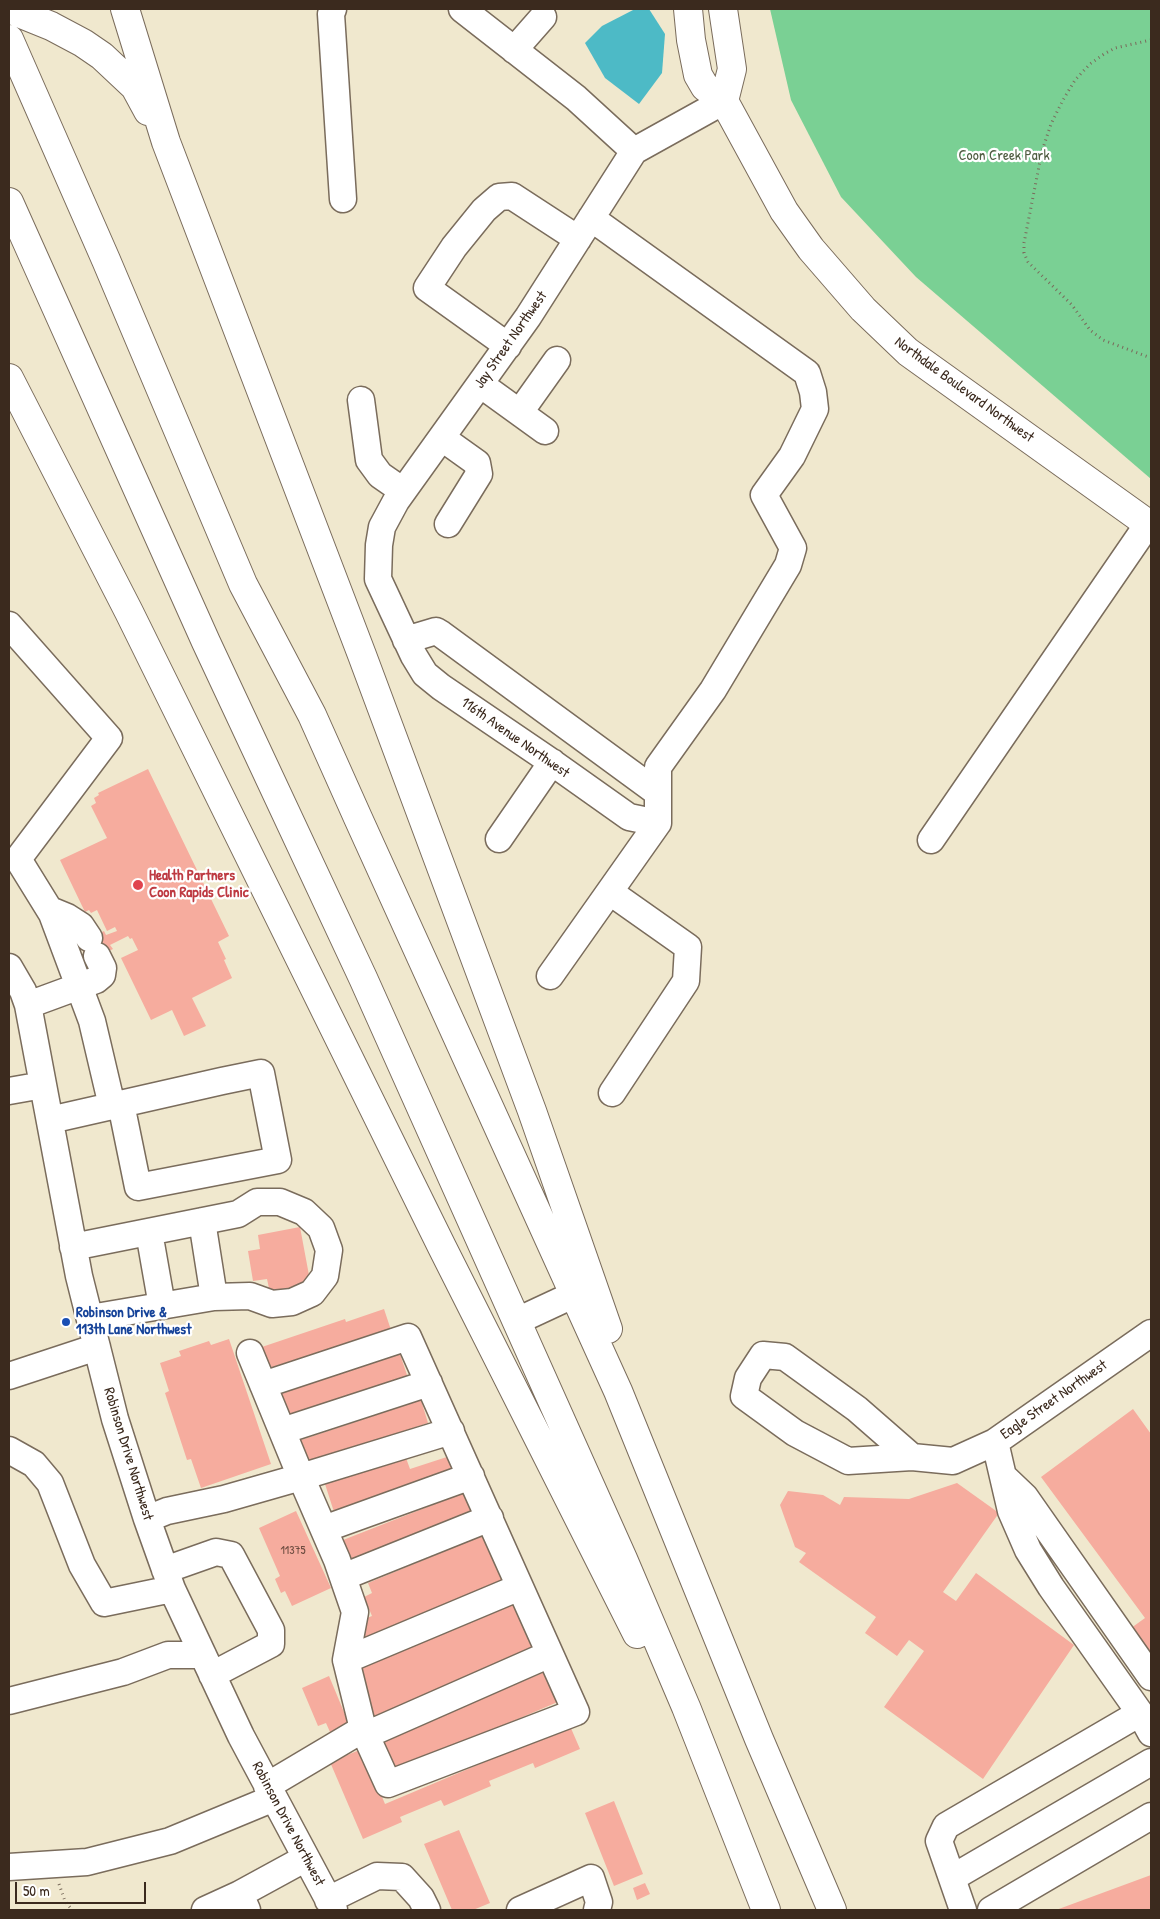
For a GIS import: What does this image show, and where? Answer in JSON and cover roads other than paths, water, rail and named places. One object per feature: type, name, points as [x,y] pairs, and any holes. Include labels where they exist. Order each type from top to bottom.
[{"type":"main road","points":[[9,9],[51,26],[83,43],[102,56],[135,87],[166,142]]},
{"type":"main road","points":[[126,9],[166,142],[362,655],[532,1111],[693,1576]]},
{"type":"main road","name":"Northdale Boulevard Northwest","points":[[688,9],[691,40],[698,74],[705,87],[724,101],[784,212],[810,249],[863,309],[908,352],[1150,525]]},
{"type":"main road","points":[[723,9],[732,68],[724,101]]},
{"type":"main road","points":[[9,39],[110,269],[243,584],[312,715],[618,1391],[759,1739],[832,1910]]},
{"type":"main road","points":[[9,202],[202,633],[363,978],[623,1559],[686,1707],[765,1910]]},
{"type":"main road","points":[[9,378],[129,612],[442,1247],[637,1635],[765,1910]]},
{"type":"street","points":[[333,9],[331,14],[343,199]]},
{"type":"street","points":[[462,9],[576,98],[634,151]]},
{"type":"street","points":[[514,50],[548,12]]},
{"type":"street","name":"Jay Street Northwest","points":[[402,631],[378,579],[379,544],[382,527],[403,492],[528,317],[634,151],[724,101]]},
{"type":"street","points":[[508,346],[427,288],[454,247],[484,210],[499,198],[512,196],[585,229],[807,373],[813,392],[815,410],[792,456],[764,496],[792,548],[788,566],[713,690],[658,767],[658,823],[550,976]]},
{"type":"street","points":[[520,412],[557,360]]},
{"type":"street","points":[[480,384],[546,431]]},
{"type":"street","points":[[360,400],[369,460],[380,475],[403,492]]},
{"type":"street","points":[[442,438],[478,463],[479,474],[448,524]]},
{"type":"street","points":[[931,840],[1150,525]]},
{"type":"street","points":[[9,625],[109,738],[13,854],[50,910],[92,1021],[116,1105],[138,1186],[278,1160],[261,1073],[116,1105],[50,1120]]},
{"type":"street","points":[[402,631],[436,631],[441,634],[658,793]]},
{"type":"street","name":"116th Avenue Northwest","points":[[402,631],[425,674],[441,687],[629,817],[658,823]]},
{"type":"street","points":[[591,791],[614,760]]},
{"type":"street","points":[[500,839],[552,762]]},
{"type":"street","points":[[610,892],[688,946],[686,981],[612,1094]]},
{"type":"street","points":[[28,1005],[79,987],[96,980],[102,975],[103,968],[81,926],[67,917],[50,910]]},
{"type":"street","name":"Robinson Drive Northwest","points":[[9,968],[23,991],[28,1005],[79,1276],[115,1419],[147,1519],[169,1579],[208,1665],[271,1792],[331,1905]]},
{"type":"street","points":[[9,1091],[43,1085]]},
{"type":"street","points":[[73,1247],[238,1214],[257,1202],[280,1202],[304,1212],[321,1228],[329,1250],[325,1276],[312,1293],[292,1302],[272,1304],[250,1296],[214,1296],[90,1318]]},
{"type":"street","points":[[202,1221],[214,1296]]},
{"type":"street","points":[[148,1232],[162,1306]]},
{"type":"street","points":[[516,1321],[574,1294]]},
{"type":"street","points":[[250,1353],[324,1530],[355,1612],[346,1660],[364,1732],[388,1784],[576,1712],[408,1337],[263,1384]]},
{"type":"street","name":"Eagle Street Northwest","points":[[912,1457],[953,1461],[995,1442],[1148,1342]]},
{"type":"street","points":[[9,1376],[96,1347]]},
{"type":"street","points":[[763,1355],[785,1357],[857,1409],[912,1457],[848,1461],[795,1432],[744,1396],[748,1378],[763,1355]]},
{"type":"street","points":[[282,1431],[429,1383]]},
{"type":"street","points":[[147,1519],[167,1511],[224,1499],[301,1477],[451,1431]]},
{"type":"street","points":[[963,1910],[939,1841],[946,1826],[1145,1723],[1028,1550],[1011,1511],[995,1442]]},
{"type":"street","points":[[9,1450],[34,1464],[50,1483],[82,1565],[104,1603],[169,1579],[216,1552],[231,1555],[271,1630],[271,1644],[208,1665],[168,1655],[123,1672],[9,1701]]},
{"type":"street","points":[[324,1530],[471,1476]]},
{"type":"street","points":[[1003,1476],[1025,1498],[1151,1677]]},
{"type":"street","points":[[343,1578],[490,1518]]},
{"type":"street","points":[[346,1660],[520,1587]]},
{"type":"street","points":[[9,1868],[87,1862],[170,1841],[271,1792],[364,1732],[550,1654]]},
{"type":"street","points":[[952,1878],[1151,1762]]},
{"type":"street","points":[[991,1910],[1151,1816]]},
{"type":"street","points":[[205,1910],[244,1902],[306,1858]]},
{"type":"street","points":[[331,1905],[377,1876],[402,1877],[422,1898],[427,1910]]},
{"type":"street","points":[[520,1910],[591,1878],[599,1902],[597,1910]]},
{"type":"water","points":[[635,9],[649,9],[665,34],[662,73],[639,104],[605,78],[585,43],[602,26]]},
{"type":"place","name":"Health Partners Coon Rapids Clinic","points":[[138,885]]},
{"type":"place","name":"Robinson Drive & 113th Lane Northwest","points":[[66,1322]]},
{"type":"park label","name":"Coon Creek Park","points":[[1004,156]]}]
